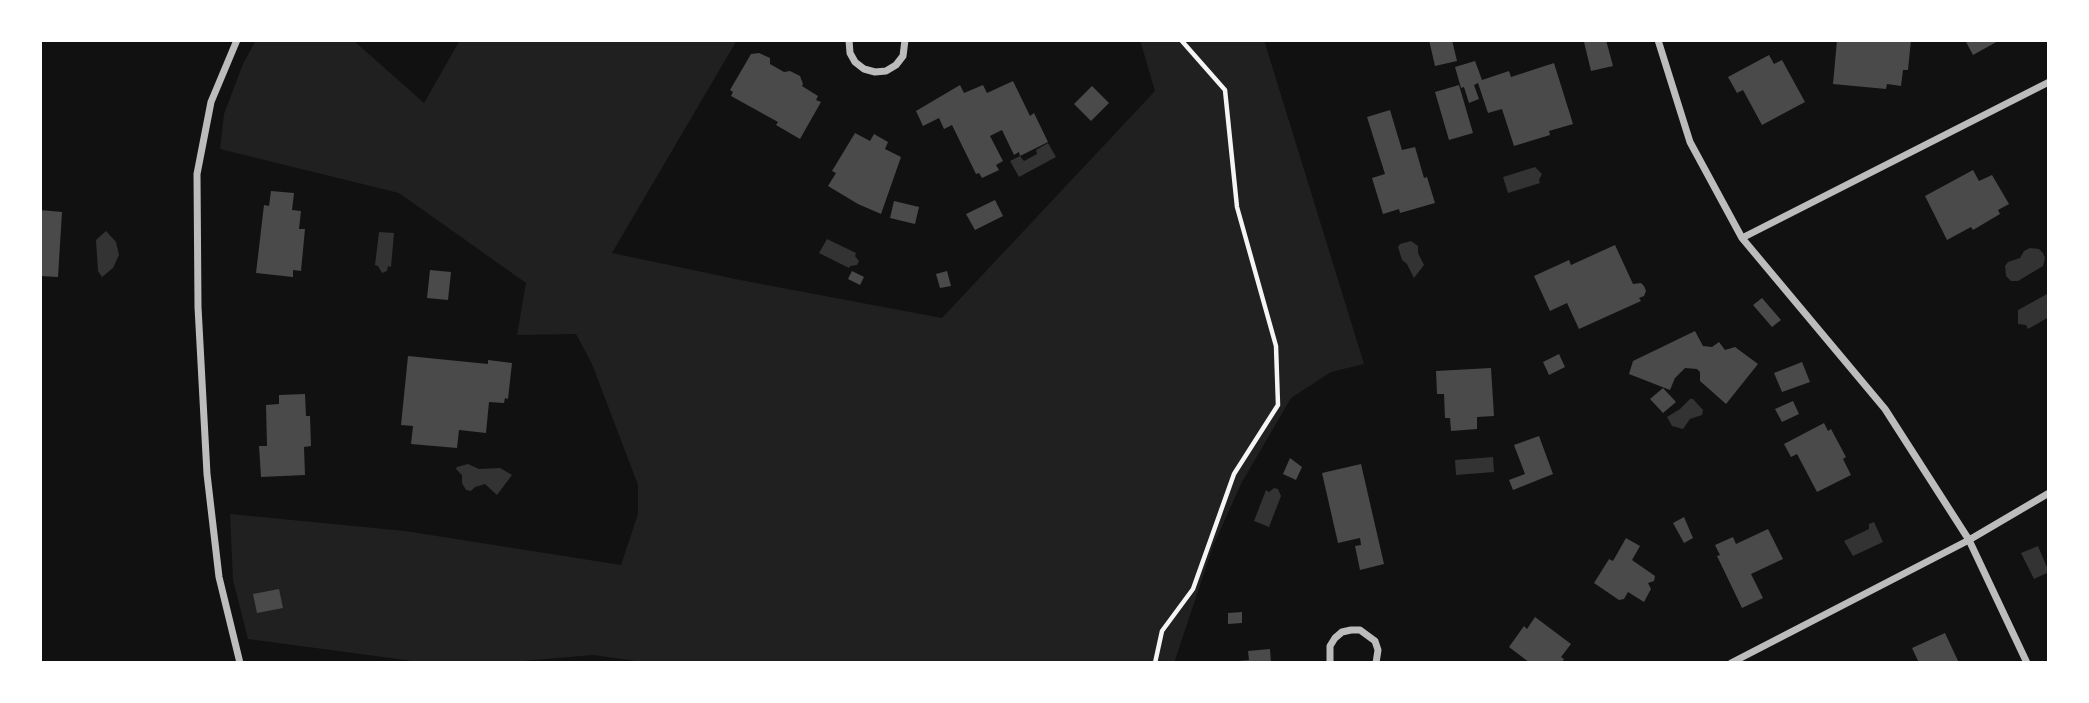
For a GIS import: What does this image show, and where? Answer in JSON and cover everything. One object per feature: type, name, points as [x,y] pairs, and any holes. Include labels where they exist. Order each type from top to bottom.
[{"type":"street","points":[[237,40],[211,102],[197,174],[198,307],[207,474],[219,577],[240,663]]},
{"type":"street","points":[[849,40],[850,53],[855,62],[864,69],[875,72],[886,71],[896,65],[903,57],[905,40]]},
{"type":"street","points":[[1658,40],[1690,142],[1742,237],[1885,409],[1969,540],[2027,663]]},
{"type":"street","points":[[1742,237],[2049,82]]},
{"type":"street","points":[[1731,663],[1969,540],[2049,493]]},
{"type":"street","points":[[1330,663],[1330,646],[1335,638],[1342,632],[1360,630],[1375,641],[1378,650],[1376,663]]},
{"type":"path","points":[[1155,663],[1161,631],[1193,589],[1234,474],[1278,405],[1276,346],[1237,207],[1225,90],[1181,40]]},
{"type":"shaded area","points":[[256,40],[353,40],[424,103],[460,40],[737,40],[612,253],[942,318],[1155,91],[1140,40],[1264,40],[1364,364],[1331,372],[1291,398],[1242,482],[1213,546],[1174,663],[651,663],[593,655],[498,663],[428,663],[248,639],[233,580],[230,514],[405,531],[621,565],[638,514],[638,485],[592,364],[576,334],[517,335],[526,283],[399,193],[220,149],[224,114],[243,64]]},
{"type":"shaded area","points":[[1048,143],[1056,157],[1019,177],[1010,161],[1020,156],[1024,161],[1037,154],[1036,150]]},
{"type":"shaded area","points":[[1535,167],[1542,174],[1540,183],[1508,193],[1503,177]]},
{"type":"shaded area","points":[[106,231],[116,242],[119,255],[113,268],[102,277],[98,271],[96,240]]},
{"type":"shaded area","points":[[379,232],[394,233],[391,267],[388,266],[387,271],[382,273],[375,265]]},
{"type":"shaded area","points":[[827,239],[856,253],[859,261],[857,265],[849,268],[819,253]]},
{"type":"shaded area","points":[[1411,241],[1418,246],[1418,253],[1424,265],[1414,278],[1402,260],[1398,247]]},
{"type":"shaded area","points":[[2030,248],[2039,249],[2043,253],[2043,266],[2018,281],[2011,281],[2006,276],[2005,266],[2008,262],[2020,258],[2024,251]]},
{"type":"shaded area","points":[[2049,293],[2049,317],[2028,329],[2026,325],[2018,324],[2018,310]]},
{"type":"shaded area","points":[[1690,399],[1703,410],[1702,415],[1690,419],[1683,429],[1672,426],[1667,417]]},
{"type":"shaded area","points":[[1493,457],[1494,472],[1456,475],[1455,460]]},
{"type":"shaded area","points":[[468,464],[479,469],[500,468],[512,475],[497,495],[485,484],[471,491],[466,490],[462,475],[456,469]]},
{"type":"shaded area","points":[[1274,488],[1278,489],[1281,496],[1269,527],[1254,521],[1266,490],[1269,492]]},
{"type":"shaded area","points":[[1874,522],[1883,542],[1853,556],[1844,541],[1869,529],[1869,524]]},
{"type":"shaded area","points":[[2038,546],[2049,572],[2034,579],[2021,553]]},
{"type":"building","points":[[1429,40],[1452,40],[1457,61],[1435,66]]},
{"type":"building","points":[[1606,40],[1613,66],[1591,71],[1584,42]]},
{"type":"building","points":[[1837,40],[1911,40],[1908,70],[1903,70],[1901,86],[1887,84],[1886,89],[1833,84]]},
{"type":"building","points":[[1965,40],[2000,40],[1973,55]]},
{"type":"building","points":[[759,53],[770,58],[770,64],[784,72],[790,71],[800,76],[802,86],[818,96],[816,100],[821,102],[800,139],[776,125],[778,122],[731,96],[733,92],[730,90],[751,54]]},
{"type":"building","points":[[1769,55],[1774,64],[1782,60],[1805,102],[1762,125],[1743,90],[1737,93],[1728,77]]},
{"type":"building","points":[[1475,61],[1482,80],[1509,71],[1511,77],[1554,63],[1573,124],[1549,131],[1550,135],[1514,146],[1502,109],[1488,113],[1478,83],[1474,85],[1479,99],[1469,103],[1464,87],[1461,88],[1455,67]]},
{"type":"building","points":[[1013,81],[1030,116],[1034,113],[1048,142],[1020,156],[1019,152],[1014,155],[1002,130],[990,136],[1003,161],[996,165],[999,170],[982,178],[979,173],[976,174],[952,125],[944,129],[939,118],[923,126],[916,111],[960,85],[964,93],[983,85],[987,93]]},
{"type":"building","points":[[1459,85],[1473,133],[1449,140],[1435,92]]},
{"type":"building","points":[[1092,86],[1109,103],[1091,121],[1074,104]]},
{"type":"building","points":[[1390,110],[1402,150],[1415,147],[1435,203],[1400,213],[1399,209],[1383,214],[1372,178],[1385,174],[1367,117]]},
{"type":"building","points":[[855,133],[870,141],[874,134],[888,142],[885,149],[901,157],[881,214],[828,186],[836,173],[832,171]]},
{"type":"building","points":[[1973,170],[1979,181],[1992,175],[2009,204],[1998,210],[2000,214],[1973,230],[1971,227],[1947,240],[1925,196]]},
{"type":"building","points":[[271,191],[294,193],[292,210],[301,211],[299,229],[305,229],[301,271],[293,270],[293,277],[256,273],[264,205],[269,206]]},
{"type":"building","points":[[995,200],[1003,216],[975,230],[966,214]]},
{"type":"building","points":[[894,201],[919,207],[915,224],[890,218]]},
{"type":"building","points":[[40,210],[62,212],[58,277],[40,276]]},
{"type":"building","points":[[1615,245],[1633,284],[1641,283],[1644,286],[1646,291],[1644,296],[1639,298],[1641,301],[1579,329],[1567,303],[1550,311],[1534,276],[1569,260],[1571,265]]},
{"type":"building","points":[[430,270],[451,272],[448,300],[427,298]]},
{"type":"building","points":[[852,271],[864,277],[860,285],[848,279]]},
{"type":"building","points":[[947,271],[951,286],[940,288],[936,274]]},
{"type":"building","points":[[1762,298],[1781,320],[1772,327],[1753,305]]},
{"type":"building","points":[[1695,331],[1703,346],[1712,347],[1719,342],[1725,350],[1735,347],[1758,364],[1726,404],[1700,381],[1700,372],[1697,369],[1685,368],[1675,378],[1670,390],[1629,374],[1633,361]]},
{"type":"building","points":[[1559,354],[1565,367],[1549,375],[1543,362]]},
{"type":"building","points":[[408,356],[488,364],[488,360],[512,363],[508,399],[505,398],[504,403],[489,402],[486,433],[459,430],[457,448],[411,444],[413,426],[401,425]]},
{"type":"building","points":[[1802,362],[1810,382],[1782,392],[1774,373]]},
{"type":"building","points":[[1491,368],[1494,416],[1477,417],[1477,429],[1451,431],[1450,418],[1445,418],[1444,394],[1437,394],[1436,371]]},
{"type":"building","points":[[1663,388],[1676,402],[1663,413],[1650,399]]},
{"type":"building","points":[[305,394],[306,416],[310,416],[311,446],[304,447],[305,475],[261,477],[259,446],[267,446],[266,405],[279,404],[279,395]]},
{"type":"building","points":[[1793,401],[1799,414],[1782,422],[1775,409]]},
{"type":"building","points":[[1824,423],[1828,431],[1831,429],[1846,457],[1843,459],[1851,475],[1817,492],[1797,454],[1791,457],[1784,444]]},
{"type":"building","points":[[1539,436],[1553,474],[1513,490],[1509,480],[1525,474],[1514,445]]},
{"type":"building","points":[[1290,458],[1302,467],[1296,480],[1283,474]]},
{"type":"building","points":[[1361,464],[1384,564],[1360,570],[1355,546],[1361,545],[1360,538],[1338,543],[1322,473]]},
{"type":"building","points":[[1684,517],[1693,538],[1684,543],[1673,523]]},
{"type":"building","points":[[1768,529],[1783,559],[1751,574],[1763,598],[1742,608],[1717,556],[1720,555],[1715,545],[1733,537],[1736,544]]},
{"type":"building","points":[[1626,538],[1640,546],[1632,560],[1655,576],[1654,581],[1648,583],[1651,589],[1644,602],[1628,592],[1624,599],[1619,600],[1594,583],[1609,559],[1613,561]]},
{"type":"building","points":[[279,589],[283,608],[257,613],[253,594]]},
{"type":"building","points":[[1242,612],[1242,623],[1228,624],[1228,613]]},
{"type":"building","points":[[1535,617],[1571,644],[1561,657],[1564,659],[1562,663],[1530,663],[1509,647],[1524,626],[1527,629]]},
{"type":"building","points":[[1945,633],[1959,663],[1919,663],[1912,648]]},
{"type":"building","points":[[1270,649],[1271,663],[1239,663],[1249,660],[1248,651]]}]
